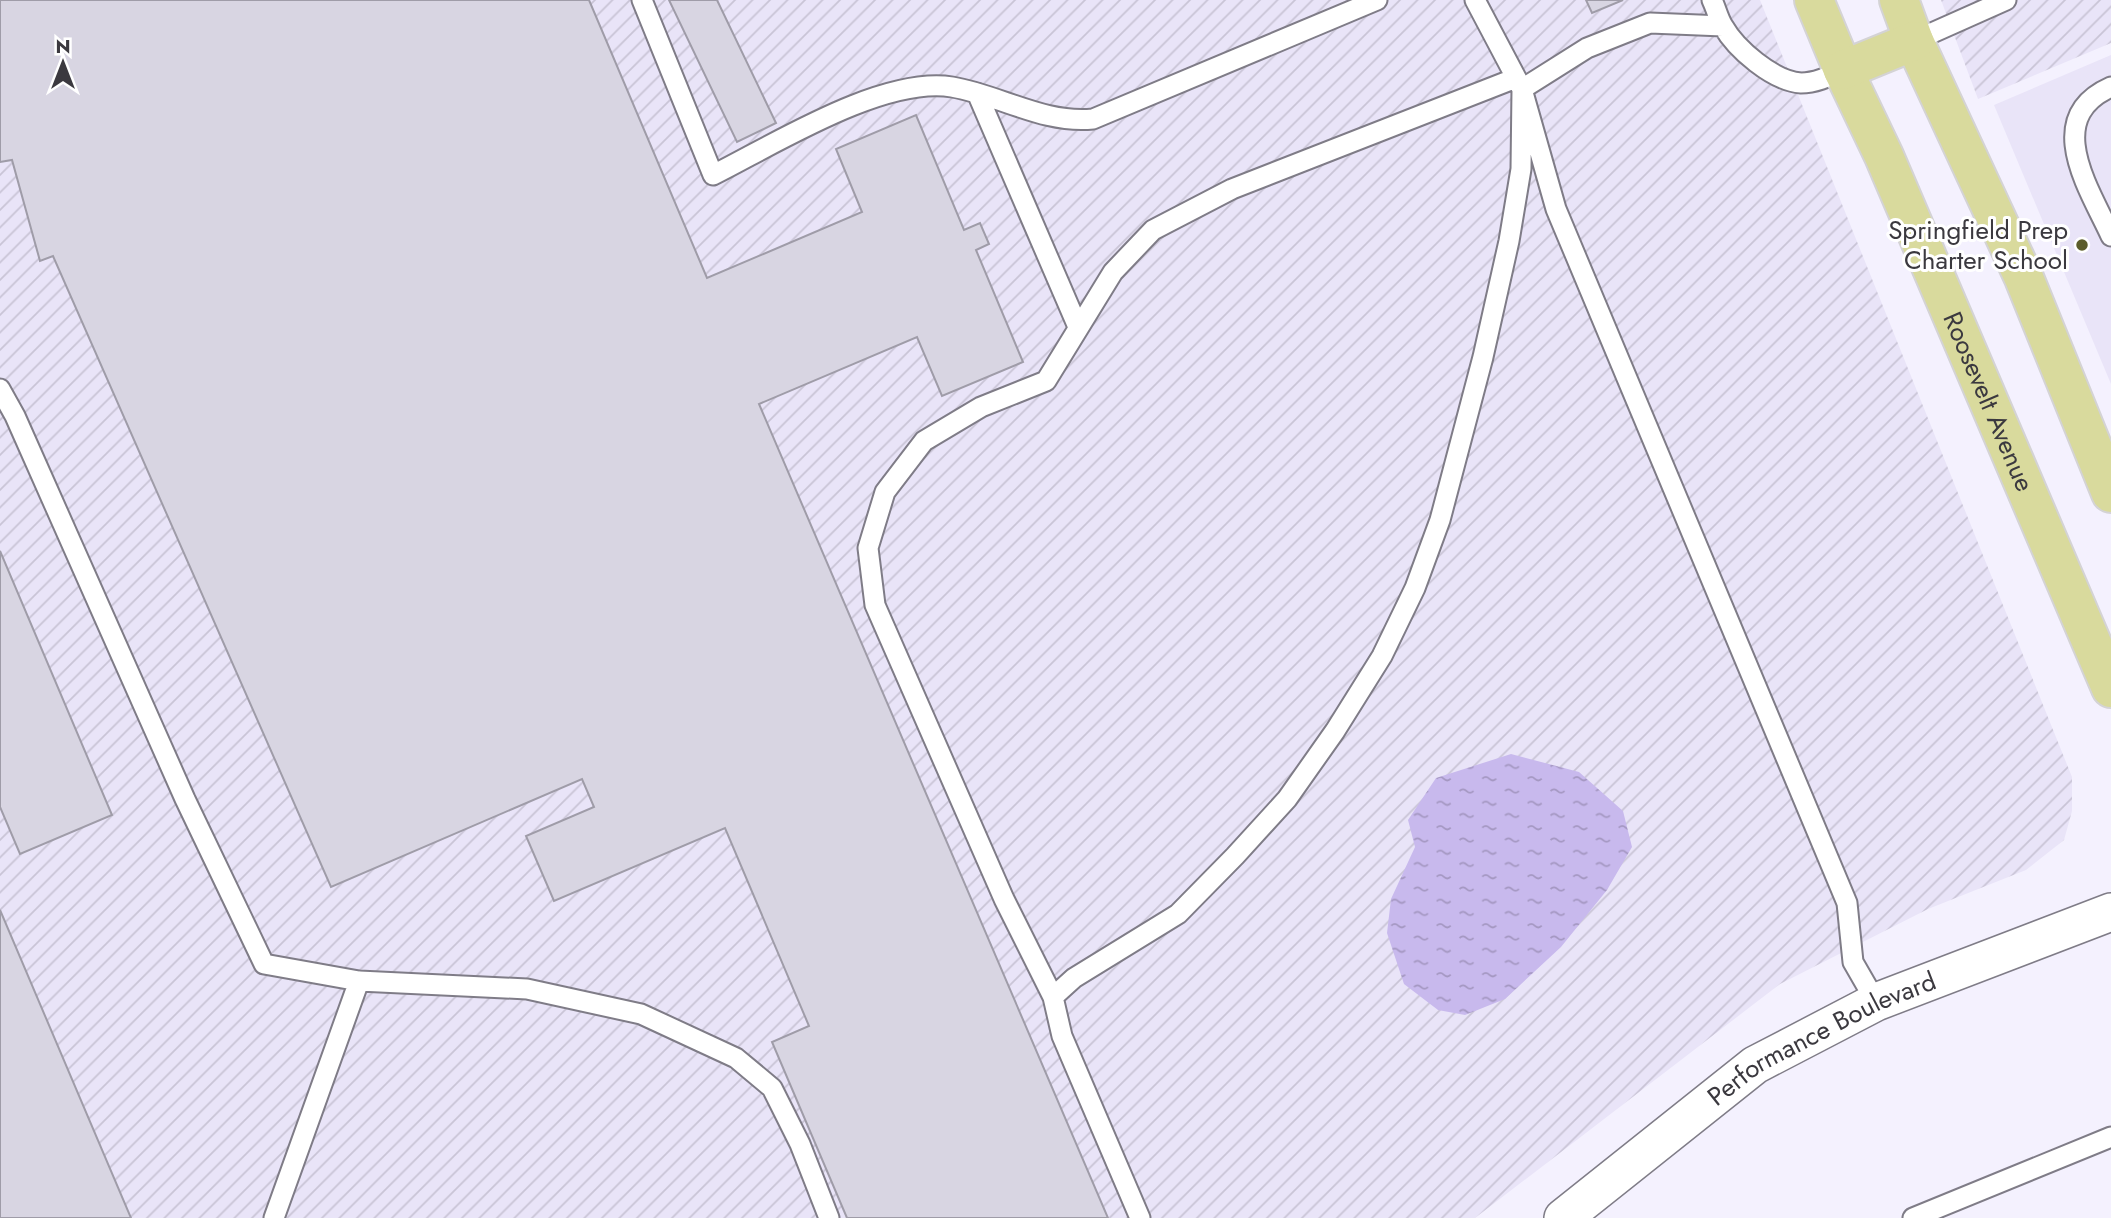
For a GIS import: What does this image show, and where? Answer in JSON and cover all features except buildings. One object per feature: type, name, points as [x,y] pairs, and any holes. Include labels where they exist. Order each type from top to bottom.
[{"type":"main road","name":"Roosevelt Avenue","points":[[1814,0],[1843,70],[1896,181],[2111,688]]},
{"type":"main road","points":[[1899,0],[1914,41],[2024,278],[2111,493]]},
{"type":"main road","points":[[1843,70],[1914,41]]},
{"type":"street","name":"Performance Boulevard","points":[[1563,1218],[1755,1065],[1876,1002],[2111,912]]},
{"type":"lane","points":[[642,0],[713,175],[847,107],[904,88],[951,86],[1052,117],[1076,121],[1093,119],[1377,0]]},
{"type":"lane","points":[[1475,0],[1519,84],[1556,209],[1847,903],[1853,962],[1876,1002]]},
{"type":"lane","points":[[1712,0],[1723,26],[1748,57],[1781,77],[1801,83],[1819,80],[1843,70]]},
{"type":"lane","points":[[1914,41],[2006,0]]},
{"type":"lane","points":[[1140,1218],[1062,1036],[1053,997],[1004,900],[875,605],[868,548],[885,492],[924,442],[981,407],[1046,381],[1113,272],[1153,230],[1232,189],[1519,84],[1587,48],[1650,23],[1723,26]]},
{"type":"lane","points":[[1053,997],[1074,978],[1178,914],[1235,856],[1287,799],[1335,731],[1382,656],[1415,588],[1440,520],[1483,357],[1509,241],[1521,169],[1519,84]]},
{"type":"lane","points":[[2111,87],[2097,95],[2081,112],[2074,129],[2074,147],[2076,160],[2111,236]]},
{"type":"lane","points":[[977,93],[1078,327]]},
{"type":"lane","points":[[0,389],[15,416],[185,799],[264,964],[359,981],[527,989],[641,1014],[736,1058],[772,1088],[800,1144],[829,1218]]},
{"type":"lane","points":[[274,1218],[359,981]]},
{"type":"lane","points":[[1913,1218],[2111,1137]]},
{"type":"shaded area","points":[[0,0],[1760,0],[2072,777],[2072,811],[2064,840],[2026,870],[1928,909],[1780,984],[1475,1218],[0,1218]]},
{"type":"shaded area","points":[[1941,0],[2111,0],[2111,43],[1978,99]]},
{"type":"shaded area","name":"Springfield Prep Charter School","points":[[2111,55],[2111,384],[1994,105]]},
{"type":"water","points":[[1511,754],[1579,772],[1623,811],[1632,847],[1607,890],[1561,947],[1505,999],[1465,1015],[1438,1010],[1404,984],[1387,933],[1391,899],[1415,847],[1408,820],[1436,778]]},
{"type":"place","name":"Springfield Prep Charter School","points":[[2082,245]]}]
